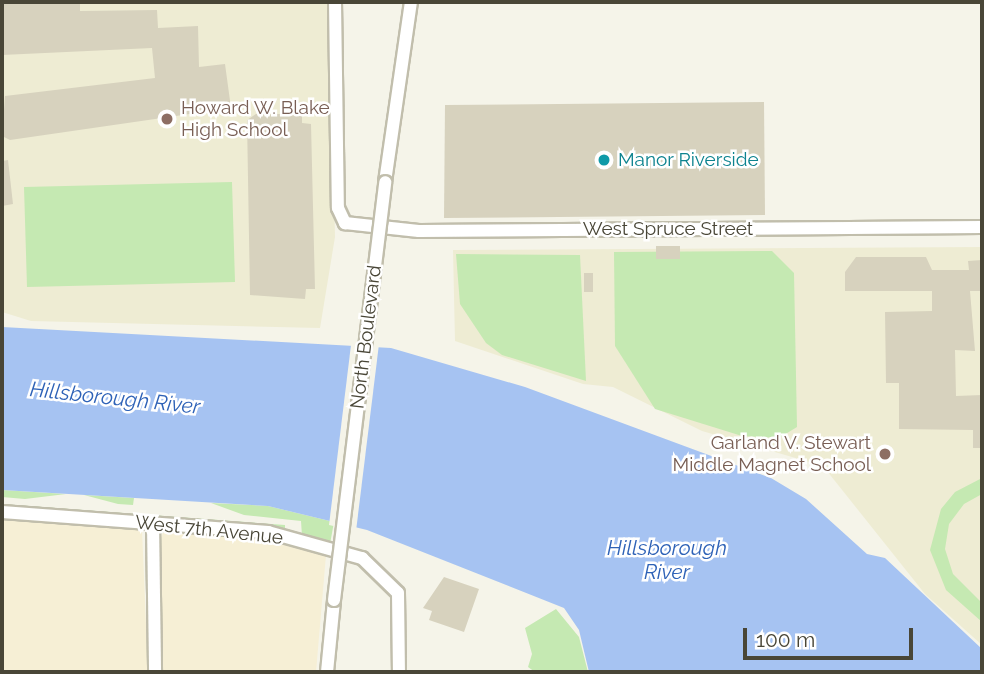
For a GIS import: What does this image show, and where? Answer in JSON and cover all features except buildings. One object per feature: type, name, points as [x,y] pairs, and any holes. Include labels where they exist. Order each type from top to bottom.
[{"type":"street","name":"West Spruce Street","points":[[335,2],[338,208],[354,225],[419,231],[982,227]]},
{"type":"street","name":"North Boulevard","points":[[327,672],[385,182],[411,2]]},
{"type":"street","name":"West 7th Avenue","points":[[2,512],[268,532],[362,558],[398,593],[399,672]]},
{"type":"street","points":[[153,523],[155,672]]},
{"type":"shaded area","name":"Howard W. Blake High School","points":[[2,2],[330,2],[335,237],[320,328],[31,321],[2,312]]},
{"type":"shaded area","name":"Garland V. Stewart Middle Magnet School","points":[[982,247],[982,645],[925,594],[823,466],[702,431],[613,387],[583,384],[455,341],[453,250]]},
{"type":"shaded area","points":[[2,518],[142,530],[148,672],[2,672]]},
{"type":"shaded area","points":[[164,531],[271,539],[326,555],[316,672],[159,672],[156,547]]},
{"type":"green space","points":[[232,182],[235,282],[27,287],[24,187]]},
{"type":"green space","points":[[772,251],[794,273],[797,427],[779,438],[742,436],[655,409],[615,346],[614,252]]},
{"type":"green space","points":[[456,254],[580,255],[586,381],[502,355],[486,343],[460,304]]},
{"type":"green space","points":[[982,478],[982,494],[964,504],[949,524],[945,549],[953,574],[982,603],[982,622],[946,590],[930,550],[941,509],[955,492]]},
{"type":"green space","points":[[2,490],[66,494],[25,499],[2,497]]},
{"type":"green space","points":[[84,495],[134,498],[133,505]]},
{"type":"green space","points":[[211,503],[268,506],[334,522],[330,544],[302,536],[301,521],[244,515]]},
{"type":"green space","points":[[2,504],[285,525],[285,531],[2,507]]},
{"type":"green space","points":[[556,609],[579,637],[588,672],[535,672],[528,667],[532,654],[525,628]]},
{"type":"water","name":"Hillsborough River","points":[[2,327],[391,348],[525,387],[771,478],[806,499],[867,554],[885,558],[982,649],[982,672],[589,672],[579,630],[564,608],[367,530],[268,506],[2,490]]},
{"type":"pier","points":[[379,344],[356,531],[329,525],[351,345]]},
{"type":"place","name":"Howard W. Blake High School","points":[[167,119]]},
{"type":"place","name":"Manor Riverside","points":[[604,160]]},
{"type":"place","name":"Garland V. Stewart Middle Magnet School","points":[[885,454]]}]
